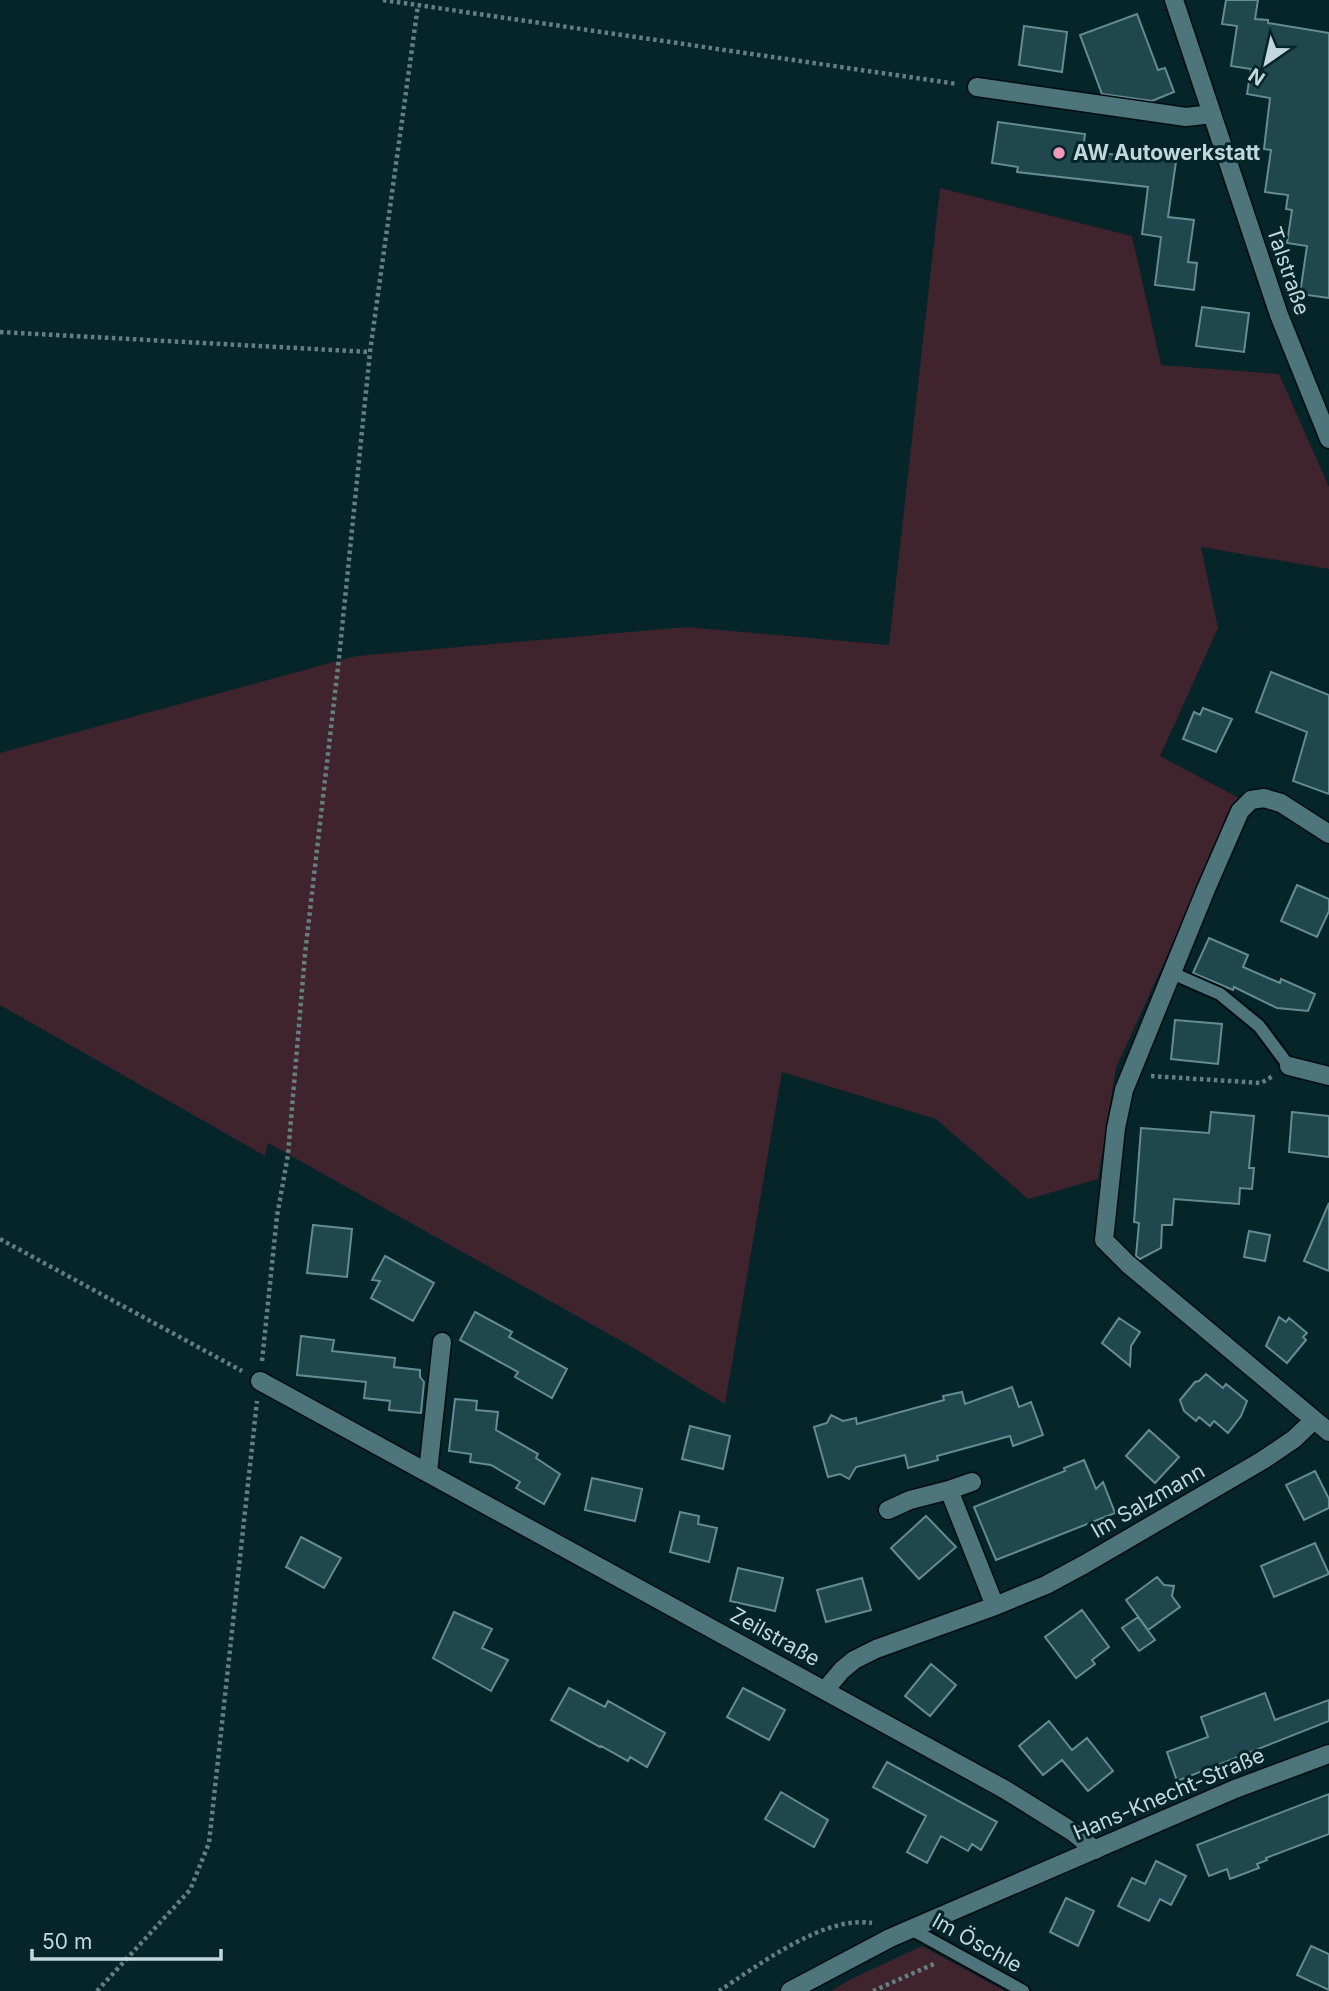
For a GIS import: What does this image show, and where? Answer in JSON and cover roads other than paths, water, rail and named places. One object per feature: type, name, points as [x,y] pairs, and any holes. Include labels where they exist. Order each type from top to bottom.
[{"type":"street","name":"Talstraße","points":[[1174,0],[1279,315],[1329,439]]},
{"type":"street","points":[[977,87],[1186,117],[1212,114]]},
{"type":"street","points":[[1329,834],[1281,803],[1264,798],[1251,800],[1240,811],[1129,1074],[1116,1128],[1104,1240],[1128,1264],[1329,1432]]},
{"type":"street","points":[[1289,1066],[1329,1076]]},
{"type":"street","points":[[428,1472],[442,1342]]},
{"type":"street","name":"Zeilstraße","points":[[260,1381],[1045,1813],[1095,1850]]},
{"type":"street","name":"Im Salzmann","points":[[825,1690],[854,1660],[876,1649],[995,1606],[1046,1585],[1085,1564],[1263,1460],[1294,1439],[1314,1420]]},
{"type":"street","points":[[888,1510],[911,1500],[972,1482]]},
{"type":"street","points":[[948,1490],[995,1606]]},
{"type":"street","name":"Hans-Knecht-Straße","points":[[790,1991],[859,1953],[911,1929],[1235,1790],[1329,1754]]},
{"type":"lane","points":[[1172,973],[1220,994],[1259,1026],[1289,1066]]},
{"type":"lane","name":"Im Öschle","points":[[911,1929],[1023,1991]]},
{"type":"place","name":"AW Autowerkstatt","points":[[1059,153]]}]
